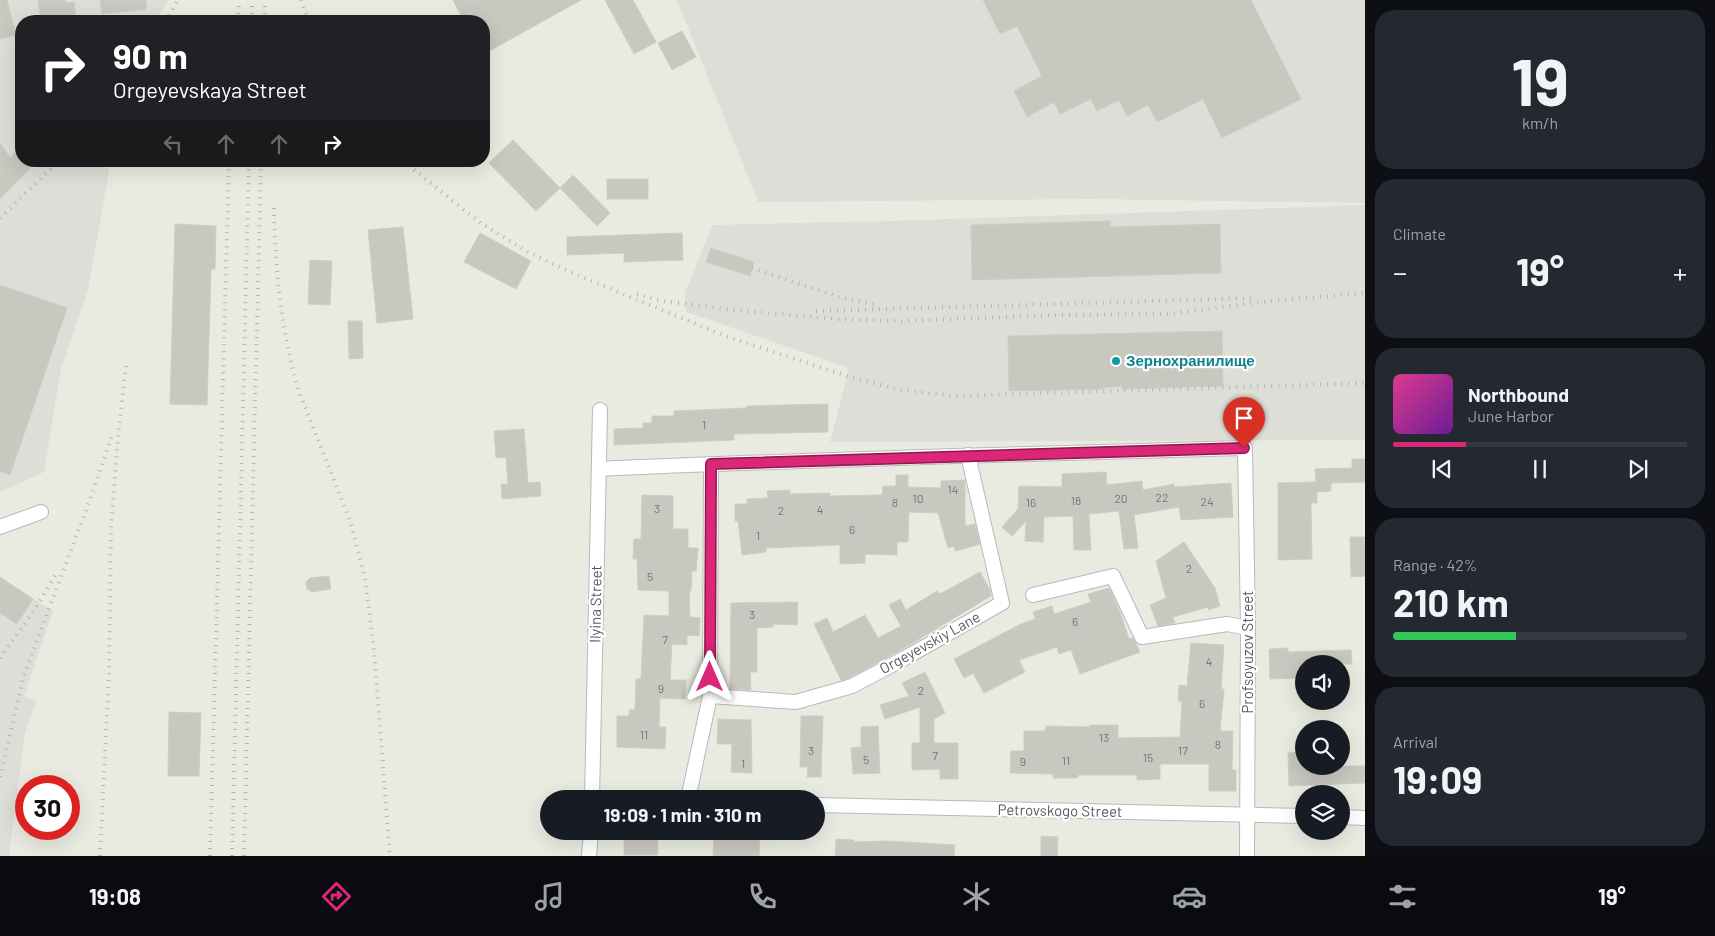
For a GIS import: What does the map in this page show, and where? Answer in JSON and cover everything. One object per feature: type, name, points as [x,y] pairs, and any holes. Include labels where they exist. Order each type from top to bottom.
[{"type":"street","name":"Ilyina Street","points":[[592,790],[600,410]]},
{"type":"street","name":"Profsoyuzov Street","points":[[968,455],[1244,448],[1248,628],[1247,856]]},
{"type":"street","points":[[598,469],[968,455]]},
{"type":"street","name":"Orgeyevskiy Lane","points":[[710,696],[796,702],[852,686],[1002,602],[968,455]]},
{"type":"street","points":[[690,790],[710,696],[711,464]]},
{"type":"street","points":[[0,527],[41,512]]},
{"type":"street","points":[[1033,595],[1113,576],[1142,637],[1227,624],[1248,628]]},
{"type":"street","name":"Petrovskogo Street","points":[[825,805],[1295,816]]},
{"type":"street","points":[[1350,817],[1365,818]]},
{"type":"street","points":[[590,856],[591,840]]},
{"type":"shaded area","points":[[0,0],[169,0],[159,15],[15,15],[15,167],[107,167],[109,172],[88,290],[61,369],[44,472],[0,492]]},
{"type":"shaded area","points":[[677,0],[1365,0],[1365,203],[1090,199],[758,202]]},
{"type":"shaded area","points":[[1365,205],[1365,440],[830,442],[849,368],[686,312],[685,293],[712,225]]},
{"type":"shaded area","points":[[0,577],[53,611],[24,696],[36,701],[25,733],[20,775],[15,775],[15,810],[9,856],[0,856]]},
{"type":"building","points":[[0,0],[7,0],[15,35],[0,39]]},
{"type":"building","points":[[38,0],[74,2],[75,15],[40,15]]},
{"type":"building","points":[[100,0],[146,0],[146,9],[102,14]]},
{"type":"building","points":[[453,0],[581,0],[490,51],[490,15],[461,15]]},
{"type":"building","points":[[605,0],[633,0],[656,42],[634,54]]},
{"type":"building","points":[[983,0],[1251,0],[1301,99],[1222,138],[1203,99],[1157,122],[1148,105],[1127,116],[1119,100],[1097,111],[1091,99],[1060,114],[1054,102],[1027,117],[1014,91],[1042,76],[1017,26],[1000,34]]},
{"type":"building","points":[[682,31],[696,57],[672,70],[658,43]]},
{"type":"building","points":[[513,140],[560,188],[536,211],[490,162]]},
{"type":"building","points":[[0,143],[10,158],[15,153],[15,167],[31,167],[0,199]]},
{"type":"building","points":[[573,175],[610,213],[597,226],[560,188]]},
{"type":"building","points":[[607,179],[648,179],[648,199],[607,199]]},
{"type":"building","points":[[1110,221],[1110,227],[1220,224],[1221,273],[972,280],[971,225]]},
{"type":"building","points":[[175,224],[216,226],[215,269],[211,269],[207,405],[170,404]]},
{"type":"building","points":[[403,227],[413,319],[377,323],[368,230]]},
{"type":"building","points":[[480,233],[531,261],[516,289],[464,262]]},
{"type":"building","points":[[682,233],[683,260],[624,262],[624,253],[567,255],[567,237]]},
{"type":"building","points":[[711,248],[754,262],[750,276],[706,262]]},
{"type":"building","points":[[310,260],[332,261],[330,305],[308,304]]},
{"type":"building","points":[[0,285],[67,308],[10,475],[0,471]]},
{"type":"building","points":[[348,321],[362,321],[363,358],[349,359]]},
{"type":"building","name":"Зернохранилище","points":[[1222,331],[1223,386],[1122,389],[1122,386],[1103,389],[1009,391],[1008,336]]},
{"type":"building","points":[[828,404],[828,432],[734,434],[734,440],[614,445],[614,429],[643,428],[643,423],[652,423],[652,416],[674,416],[674,411],[746,408],[746,406]]},
{"type":"building","points":[[524,429],[528,483],[540,482],[541,496],[502,499],[501,484],[508,484],[506,457],[496,458],[494,431]]},
{"type":"building","points":[[1352,459],[1365,459],[1365,482],[1331,483],[1331,491],[1317,492],[1317,503],[1311,503],[1312,559],[1278,560],[1278,483],[1316,482],[1315,469],[1352,468]]},
{"type":"building","points":[[1106,472],[1107,485],[1142,481],[1143,490],[1174,484],[1175,487],[1231,483],[1233,517],[1181,520],[1179,507],[1134,515],[1138,548],[1124,549],[1119,511],[1089,514],[1091,550],[1074,550],[1073,516],[1044,517],[1043,542],[1025,541],[1026,521],[1012,536],[1002,527],[1018,509],[1019,486],[1062,487],[1062,474]]},
{"type":"building","points":[[896,475],[908,475],[908,487],[941,488],[941,481],[965,480],[965,526],[975,524],[980,544],[956,551],[953,546],[948,548],[938,513],[909,512],[908,542],[897,542],[897,555],[865,554],[865,563],[840,564],[840,545],[766,548],[766,552],[742,555],[738,521],[735,521],[735,504],[747,504],[747,499],[768,498],[767,491],[790,490],[790,494],[830,493],[830,496],[882,495],[883,486],[896,486]]},
{"type":"building","points":[[642,495],[673,496],[673,529],[688,529],[688,548],[698,548],[696,571],[692,571],[691,591],[689,591],[690,617],[700,618],[699,636],[687,635],[687,645],[672,644],[670,680],[686,680],[685,699],[660,698],[659,727],[666,727],[665,749],[617,747],[617,716],[629,716],[629,710],[635,710],[636,679],[641,679],[644,615],[669,616],[669,591],[638,590],[637,559],[633,559],[634,539],[641,539]]},
{"type":"building","points":[[1350,537],[1365,537],[1365,576],[1351,577]]},
{"type":"building","points":[[1184,542],[1215,588],[1220,606],[1209,610],[1208,607],[1173,617],[1175,623],[1158,626],[1150,605],[1166,598],[1156,561]]},
{"type":"building","points":[[980,572],[990,590],[991,596],[901,650],[849,678],[841,680],[814,624],[827,618],[833,632],[865,615],[878,638],[901,626],[889,605],[900,599],[906,610],[937,591],[940,594]]},
{"type":"building","points":[[329,576],[331,589],[312,592],[307,589],[306,582],[310,578]]},
{"type":"building","points":[[0,577],[33,599],[17,624],[0,613]]},
{"type":"building","points":[[1109,588],[1129,639],[1133,638],[1140,652],[1080,674],[1071,650],[1059,654],[1057,647],[1019,660],[1025,672],[984,693],[973,673],[964,678],[954,659],[1021,624],[1035,619],[1033,612],[1052,606],[1054,614],[1091,602],[1088,594]]},
{"type":"building","points":[[798,602],[797,625],[773,624],[773,627],[757,628],[757,672],[750,672],[751,690],[730,689],[731,603]]},
{"type":"building","points":[[1191,643],[1224,645],[1221,689],[1224,689],[1220,731],[1233,731],[1232,770],[1236,770],[1236,791],[1209,791],[1209,764],[1160,764],[1160,779],[1137,780],[1137,775],[1078,775],[1078,778],[1053,778],[1053,774],[1010,773],[1011,751],[1024,751],[1024,731],[1045,731],[1046,726],[1090,727],[1090,725],[1118,725],[1118,738],[1180,737],[1182,701],[1178,701],[1179,685],[1187,686]]},
{"type":"building","points":[[1288,648],[1288,652],[1351,650],[1352,664],[1350,664],[1350,655],[1295,655],[1295,678],[1270,679],[1269,649]]},
{"type":"building","points":[[925,672],[945,713],[934,719],[934,743],[958,743],[958,779],[940,779],[940,769],[912,770],[912,743],[920,743],[920,707],[885,719],[880,705],[909,696],[902,683]]},
{"type":"building","points":[[169,712],[201,713],[199,776],[168,776]]},
{"type":"building","points":[[801,716],[823,716],[821,777],[807,777],[808,767],[800,767]]},
{"type":"building","points":[[718,719],[751,720],[752,773],[731,772],[732,744],[717,744]]},
{"type":"building","points":[[878,726],[880,773],[853,774],[851,748],[861,747],[861,727]]},
{"type":"building","points":[[1288,753],[1295,753],[1295,775],[1350,775],[1350,766],[1365,766],[1365,783],[1289,786]]},
{"type":"building","points":[[1041,836],[1058,837],[1057,856],[1041,856]]},
{"type":"building","points":[[836,839],[854,840],[854,842],[887,841],[955,845],[954,856],[835,856]]},
{"type":"building","points":[[624,840],[657,840],[658,855],[624,855]]},
{"type":"building","points":[[714,840],[760,840],[759,856],[713,856]]},
{"type":"railway","points":[[169,15],[178,0]]},
{"type":"railway","points":[[238,15],[239,0]]},
{"type":"railway","points":[[252,0],[252,15]]},
{"type":"railway","points":[[265,0],[265,15]]},
{"type":"railway","points":[[301,0],[307,15]]},
{"type":"railway","points":[[0,218],[53,167]]},
{"type":"railway","points":[[210,856],[229,167]]},
{"type":"railway","points":[[232,856],[249,167]]},
{"type":"railway","points":[[244,856],[261,167]]},
{"type":"railway","points":[[411,167],[482,224],[526,251],[570,272],[725,336],[850,377],[901,390],[955,396],[1365,383]]},
{"type":"railway","points":[[274,208],[280,299],[292,367],[298,389],[351,523],[365,579],[374,650],[390,856]]},
{"type":"railway","points":[[752,268],[842,298],[878,305]]},
{"type":"railway","points":[[637,294],[663,301],[734,310],[836,319],[900,321],[1063,315],[1168,314],[1270,301],[1365,293]]},
{"type":"railway","points":[[816,311],[1256,298]]},
{"type":"railway","points":[[100,856],[109,674],[111,529],[126,365]]},
{"type":"railway","points":[[0,777],[24,675],[88,505],[113,432]]},
{"type":"railway","points":[[0,658],[34,611],[56,574]]},
{"type":"place","name":"Зернохранилище","points":[[1116,361]]},
{"type":"route","points":[[710,677],[711,464],[1244,448]]}]
